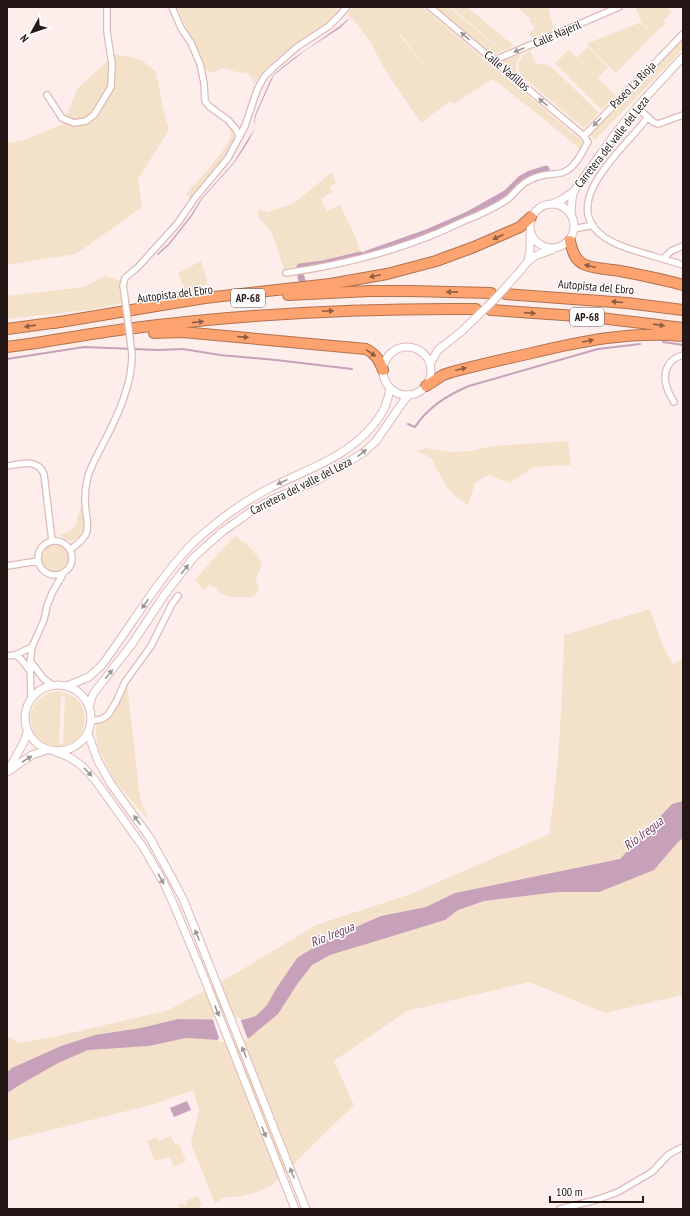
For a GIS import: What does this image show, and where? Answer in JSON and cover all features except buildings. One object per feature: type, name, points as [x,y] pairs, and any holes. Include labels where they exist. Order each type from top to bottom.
[{"type":"highway","points":[[54,323],[205,298],[330,284],[386,274],[436,261],[474,247],[520,227],[531,217]]},
{"type":"highway","points":[[570,240],[576,258],[583,264],[663,279],[683,285]]},
{"type":"highway","name":"Autopista del Ebro","points":[[7,330],[146,310],[278,296],[370,291],[491,293]]},
{"type":"highway","name":"Autopista del Ebro","points":[[506,294],[627,303],[683,310]]},
{"type":"highway","name":"AP-68","points":[[7,348],[127,329],[283,314],[376,309],[476,309]]},
{"type":"highway","name":"AP-68","points":[[491,310],[592,317],[683,328]]},
{"type":"highway","points":[[7,348],[131,334],[182,332],[366,349],[375,355],[383,370]]},
{"type":"highway","points":[[426,386],[443,375],[452,372],[588,340],[624,335],[683,336]]},
{"type":"main road","name":"Carretera del valle del Leza","points":[[574,192],[618,130],[683,57]]},
{"type":"main road","points":[[528,261],[530,251],[529,224],[534,212],[542,206],[552,204],[574,192]]},
{"type":"main road","points":[[430,364],[438,350],[462,331],[495,299],[528,261],[534,256],[560,248],[570,240],[574,229],[571,204],[574,192]]},
{"type":"main road","points":[[552,204],[563,207],[571,214]]},
{"type":"main road","points":[[530,232],[536,243],[553,249]]},
{"type":"main road","points":[[403,347],[413,348],[424,354],[430,364],[431,373],[426,386],[419,391],[409,394],[398,393],[390,388],[385,380],[383,370],[385,361],[390,353],[403,347]]},
{"type":"main road","points":[[424,354],[438,350]]},
{"type":"main road","name":"Carretera del valle del Leza","points":[[67,686],[89,677],[102,665],[163,579],[191,545],[224,516],[245,502],[271,487],[329,460],[354,445],[383,412],[388,402],[390,388]]},
{"type":"main road","name":"Carretera del valle del Leza","points":[[89,707],[93,694],[132,644],[165,594],[194,557],[222,532],[256,508],[318,480],[363,453],[376,440],[409,394]]},
{"type":"main road","points":[[56,752],[71,749],[83,740],[88,734],[91,721],[89,707],[83,696],[73,688],[52,685],[41,690],[31,698],[28,703],[24,715],[24,722],[27,732],[33,741],[40,746],[47,750],[69,757],[81,765],[95,780],[143,847],[170,896],[203,975],[295,1209]]},
{"type":"main road","points":[[7,771],[24,742],[27,732]]},
{"type":"main road","points":[[88,734],[98,761],[111,784],[150,838],[184,901],[306,1209]]},
{"type":"main road","points":[[7,771],[32,756],[47,750]]},
{"type":"street","points":[[47,95],[62,118],[74,123],[86,121],[94,115],[111,87],[112,64],[107,32],[107,7]]},
{"type":"street","points":[[172,7],[200,64],[204,83],[205,101],[210,107],[236,128],[240,136]]},
{"type":"street","points":[[70,549],[79,543],[86,534],[87,526],[85,499],[88,477],[94,459],[106,439],[125,396],[132,368],[132,354],[123,286],[125,278],[138,267],[177,224],[195,198],[228,158],[245,126],[257,90],[264,77],[272,68],[297,47],[329,26],[347,7]]},
{"type":"street","name":"Calle Vadillos","points":[[430,7],[584,136]]},
{"type":"street","name":"Calle Najeril","points":[[495,60],[619,7]]},
{"type":"street","name":"Paseo La Rioja","points":[[584,136],[683,34]]},
{"type":"street","points":[[637,108],[658,124],[683,115]]},
{"type":"street","points":[[648,117],[592,187],[587,210],[595,229],[603,236],[618,244],[683,265]]},
{"type":"street","points":[[286,273],[339,265],[379,255],[449,229],[508,198],[518,188],[532,179],[545,174],[566,172],[574,165],[588,142],[584,136]]},
{"type":"street","points":[[574,229],[593,225]]},
{"type":"street","points":[[664,258],[671,251],[683,246]]},
{"type":"street","points":[[674,402],[667,389],[664,377],[671,361],[683,355]]},
{"type":"street","points":[[7,466],[34,464],[42,469],[44,474],[52,541]]},
{"type":"street","points":[[31,698],[30,662],[32,646],[44,620],[47,606],[56,584],[67,571],[72,562],[72,556],[68,546],[61,542],[52,541],[47,542],[39,550],[38,561],[43,570],[49,574],[56,584]]},
{"type":"street","points":[[7,566],[38,561]]},
{"type":"street","points":[[49,574],[63,574]]},
{"type":"street","points":[[91,721],[102,719],[108,715],[125,682],[151,646],[172,604],[178,596]]},
{"type":"street","points":[[7,656],[16,655],[32,646]]},
{"type":"street","points":[[16,655],[30,671]]},
{"type":"street","points":[[30,662],[43,678],[52,685]]},
{"type":"street","points":[[560,1209],[596,1200],[618,1192],[652,1172],[669,1154],[683,1147]]},
{"type":"shaded area","points":[[177,7],[335,7],[337,15],[328,23],[287,50],[266,68],[254,84],[251,77],[246,72],[241,73],[222,68],[214,73],[205,70]]},
{"type":"shaded area","points":[[354,7],[382,7],[387,13],[383,7],[422,7],[583,142],[584,146],[581,150],[493,79],[453,104],[450,101],[421,123],[391,79],[372,45],[358,25],[347,14]],"holes":[[[398,31],[438,84],[401,37]]]},
{"type":"shaded area","points":[[436,7],[449,7],[502,51],[494,55]]},
{"type":"shaded area","points":[[451,7],[467,7],[514,46],[503,51]]},
{"type":"shaded area","points":[[517,7],[548,7],[554,30],[534,38],[529,34],[535,27],[529,21],[531,19]]},
{"type":"shaded area","points":[[635,7],[666,7],[672,12],[663,21],[666,24],[663,27],[662,26],[616,73],[587,45],[641,22],[646,28],[648,28],[656,19],[646,27]]},
{"type":"shaded area","points":[[348,19],[340,28],[306,50],[274,75],[256,115],[253,132],[248,142],[235,162],[202,199],[192,216],[170,244],[158,255],[157,254],[169,243],[191,215],[201,199],[234,162],[253,131],[255,115],[274,74],[294,58]]},
{"type":"shaded area","points":[[683,39],[683,49],[595,140],[590,135]]},
{"type":"shaded area","points":[[588,47],[608,67],[598,78],[616,96],[602,110],[555,63],[569,50],[585,65],[577,57]]},
{"type":"shaded area","points":[[530,51],[536,64],[545,64],[553,68],[599,113],[585,127],[582,127],[521,75],[518,68],[521,58]]},
{"type":"shaded area","points":[[523,53],[518,58],[516,63],[518,76],[501,62]]},
{"type":"shaded area","points":[[115,54],[142,60],[156,72],[163,109],[169,130],[138,179],[142,207],[76,254],[7,265],[7,143],[24,140],[63,124],[78,88]]},
{"type":"shaded area","points":[[230,128],[234,137],[232,146],[216,170],[191,199],[186,194],[212,165],[229,141],[231,135]]},
{"type":"shaded area","points":[[332,172],[336,183],[330,187],[332,192],[321,199],[327,211],[340,205],[356,238],[361,255],[284,269],[272,233],[260,219],[257,212],[261,209],[268,212],[289,205],[299,199]]},
{"type":"shaded area","points":[[201,261],[208,284],[186,292],[178,273]]},
{"type":"shaded area","points":[[105,276],[121,281],[120,289],[123,303],[89,310],[7,319],[7,296],[84,287]]},
{"type":"shaded area","points":[[568,441],[571,465],[533,467],[510,483],[488,475],[475,483],[468,505],[455,496],[446,486],[431,458],[416,451],[425,448],[449,452],[472,451],[492,446]]},
{"type":"shaded area","points":[[82,505],[84,521],[82,532],[75,539],[70,541],[59,535],[67,532],[74,526]]},
{"type":"shaded area","points":[[236,535],[247,544],[262,562],[255,581],[259,586],[256,595],[249,598],[231,597],[221,594],[217,588],[210,585],[203,590],[195,579]]},
{"type":"shaded area","points":[[55,545],[65,549],[69,559],[65,569],[55,573],[45,569],[41,559],[45,549]]},
{"type":"shaded area","points":[[650,609],[663,646],[673,665],[683,658],[683,995],[605,1013],[529,982],[407,1011],[334,1061],[354,1105],[271,1186],[255,1193],[236,1197],[225,1197],[215,1203],[191,1143],[199,1110],[193,1090],[155,1104],[7,1141],[7,1036],[19,1043],[58,1036],[169,1010],[238,972],[316,925],[411,894],[549,834],[560,735],[564,635]]},
{"type":"shaded area","points":[[127,684],[140,798],[148,820],[115,781],[98,747],[96,734],[97,717],[108,713]]},
{"type":"shaded area","points":[[55,691],[62,692],[74,697],[82,706],[85,718],[84,725],[81,734],[75,741],[56,747],[45,744],[37,737],[32,728],[31,717],[34,706],[41,697]],"holes":[[[61,696],[65,697],[63,744],[59,743]]]},
{"type":"shaded area","points":[[683,801],[683,838],[654,870],[599,892],[558,892],[484,901],[458,910],[445,920],[330,955],[312,965],[298,983],[278,1014],[249,1038],[218,1040],[186,1038],[149,1046],[88,1050],[58,1063],[7,1093],[7,1072],[12,1068],[61,1046],[95,1035],[141,1028],[178,1019],[242,1020],[256,1016],[267,1005],[297,958],[326,940],[381,916],[426,907],[455,893],[620,859],[672,804]]},
{"type":"shaded area","points":[[187,1101],[191,1110],[174,1117],[170,1108]]},
{"type":"shaded area","points":[[171,1136],[175,1145],[179,1144],[186,1161],[174,1167],[170,1157],[154,1161],[147,1141],[157,1137],[159,1141]]},
{"type":"shaded area","points":[[198,1196],[202,1206],[200,1208],[181,1209],[178,1205],[182,1204],[185,1206],[187,1205],[185,1201]]},
{"type":"pier","points":[[212,1017],[240,1018],[248,1040],[219,1042]]},
{"type":"waterway","points":[[367,254],[429,232],[468,215],[507,193],[521,179],[530,174],[546,169]]},
{"type":"waterway","points":[[300,267],[323,264],[361,255]]},
{"type":"waterway","points":[[301,277],[302,281]]},
{"type":"waterway","points":[[663,342],[683,345]]},
{"type":"waterway","points":[[408,424],[415,427],[426,413],[439,402],[453,393],[469,386],[598,349],[640,344]]},
{"type":"waterway","points":[[7,359],[84,347],[159,350],[183,349],[220,355],[352,369]]},
{"type":"water label","name":"Río Iregua","points":[[643,833]]},
{"type":"water label","name":"Río Iregua","points":[[332,934]]}]
